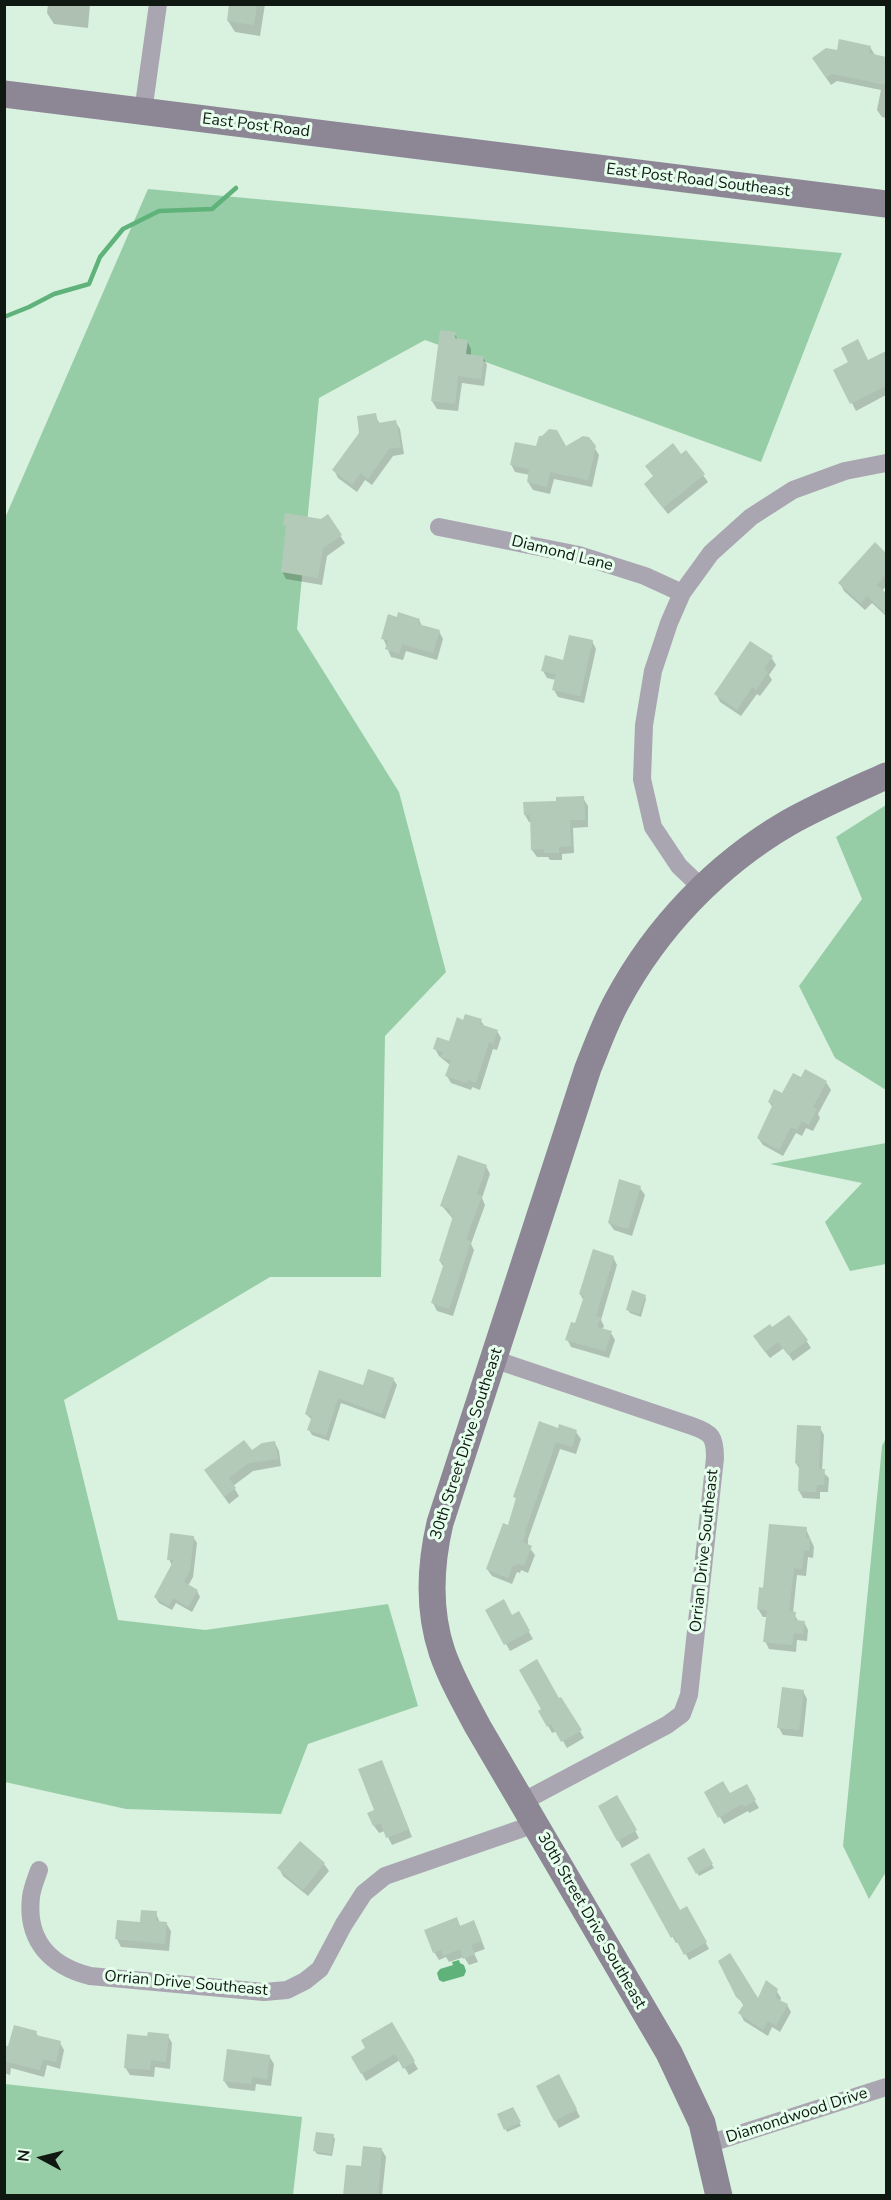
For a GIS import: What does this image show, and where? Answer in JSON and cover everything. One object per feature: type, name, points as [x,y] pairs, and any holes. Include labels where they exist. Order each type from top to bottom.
[{"type":"main road","name":"East Post Road","points":[[4,94],[509,157]]},
{"type":"main road","name":"East Post Road Southeast","points":[[509,157],[886,204]]},
{"type":"main road","name":"30th Street Drive Southeast","points":[[719,2196],[702,2123],[669,2053],[478,1727],[450,1672],[442,1651],[432,1593],[434,1550],[440,1523],[588,1068],[617,1001],[644,957],[684,906],[728,864],[787,824],[886,776]]},
{"type":"street","points":[[143,112],[158,4]]},
{"type":"street","points":[[702,888],[679,866],[653,827],[642,779],[644,725],[653,670],[682,593],[711,553],[751,517],[793,490],[845,471],[886,463]]},
{"type":"street","name":"Diamond Lane","points":[[439,527],[579,555],[645,576],[682,593]]},
{"type":"street","name":"Orrian Drive Southeast","points":[[39,1870],[31,1897],[32,1924],[40,1945],[55,1961],[74,1972],[90,1976],[264,1992],[287,1990],[305,1981],[320,1969],[364,1893],[385,1876],[528,1813],[682,1714],[689,1695],[716,1458],[715,1441],[706,1431],[494,1359]]},
{"type":"street","name":"Diamondwood Drive","points":[[708,2144],[886,2087]]},
{"type":"shaded area","points":[[148,189],[842,253],[761,462],[425,340],[319,398],[297,629],[399,792],[446,972],[385,1036],[381,1277],[270,1277],[64,1400],[118,1620],[205,1630],[388,1604],[418,1706],[308,1744],[281,1814],[126,1809],[5,1782],[5,518]]},
{"type":"shaded area","points":[[886,805],[886,1090],[835,1058],[799,986],[862,899],[836,837]]},
{"type":"shaded area","points":[[886,1143],[886,1264],[850,1271],[825,1222],[862,1183],[770,1164]]},
{"type":"shaded area","points":[[886,1438],[886,1872],[869,1899],[843,1846],[882,1446]]},
{"type":"shaded area","points":[[459,1960],[466,1971],[464,1976],[443,1982],[439,1980],[437,1973],[440,1969],[453,1965],[452,1962]]},
{"type":"shaded area","points":[[5,2084],[302,2117],[293,2195],[5,2195]]},
{"type":"building","points":[[229,4],[257,4],[254,25],[227,21]]},
{"type":"building","points":[[839,39],[871,46],[869,53],[886,57],[886,85],[832,74],[826,78],[812,58],[826,48],[837,50]]},
{"type":"building","points":[[440,330],[456,332],[455,338],[468,340],[466,354],[484,356],[481,379],[458,376],[455,404],[431,401]]},
{"type":"building","points":[[858,339],[868,360],[886,351],[886,386],[850,404],[833,370],[848,362],[841,348]]},
{"type":"building","points":[[376,413],[378,423],[396,420],[401,447],[389,449],[368,479],[361,473],[352,485],[332,470],[359,433],[357,416]]},
{"type":"building","points":[[549,429],[557,430],[566,446],[583,436],[589,437],[596,446],[588,480],[550,472],[547,487],[527,482],[529,469],[510,465],[515,442],[536,446],[539,436]]},
{"type":"building","points":[[673,443],[681,454],[686,450],[705,474],[663,508],[644,484],[653,476],[645,466]]},
{"type":"building","points":[[285,513],[321,519],[328,514],[342,535],[323,548],[318,578],[281,572],[286,526],[283,525]]},
{"type":"building","points":[[875,542],[886,553],[886,574],[877,585],[886,593],[886,614],[867,596],[861,603],[838,583]]},
{"type":"building","points":[[398,612],[420,619],[418,624],[440,630],[433,653],[402,644],[399,654],[385,649],[388,640],[381,639],[388,614],[397,617]]},
{"type":"building","points":[[569,635],[593,640],[580,696],[552,690],[556,674],[541,671],[545,655],[563,660]]},
{"type":"building","points":[[750,641],[773,656],[764,669],[768,672],[756,690],[752,687],[737,710],[714,694]]},
{"type":"building","points":[[584,796],[585,820],[570,820],[571,846],[559,847],[559,853],[544,853],[544,849],[531,850],[530,815],[524,815],[523,802],[556,801],[556,797]]},
{"type":"building","points":[[465,1014],[482,1019],[480,1024],[498,1030],[493,1044],[489,1042],[476,1083],[468,1080],[467,1083],[445,1076],[451,1060],[441,1057],[443,1052],[433,1049],[437,1037],[449,1041],[457,1017],[463,1020]]},
{"type":"building","points":[[805,1069],[827,1081],[813,1107],[817,1109],[809,1125],[802,1121],[797,1130],[791,1127],[779,1150],[757,1138],[773,1104],[768,1102],[774,1089],[782,1093],[793,1073],[801,1077]]},
{"type":"building","points":[[458,1155],[487,1165],[477,1194],[482,1196],[466,1239],[471,1241],[449,1309],[431,1303],[444,1263],[439,1261],[453,1216],[449,1215],[451,1210],[440,1206]]},
{"type":"building","points":[[619,1179],[641,1186],[628,1229],[608,1223]]},
{"type":"building","points":[[593,1249],[614,1256],[596,1316],[601,1317],[597,1327],[612,1331],[605,1351],[565,1340],[571,1322],[575,1323],[584,1296],[579,1294]]},
{"type":"building","points":[[632,1290],[646,1295],[639,1314],[626,1310]]},
{"type":"building","points":[[789,1315],[808,1340],[788,1355],[778,1342],[765,1352],[753,1336]]},
{"type":"building","points":[[368,1369],[394,1378],[382,1414],[338,1398],[326,1436],[307,1430],[312,1416],[305,1414],[319,1370],[363,1385]]},
{"type":"building","points":[[539,1421],[558,1428],[559,1424],[577,1430],[572,1447],[556,1442],[525,1532],[523,1542],[532,1546],[524,1566],[517,1563],[516,1566],[513,1565],[508,1578],[486,1569],[503,1523],[508,1525],[516,1498],[513,1497]]},
{"type":"building","points":[[797,1425],[821,1426],[819,1469],[825,1469],[824,1485],[817,1485],[816,1492],[798,1491],[799,1464],[795,1463]]},
{"type":"building","points":[[244,1440],[252,1450],[262,1443],[275,1441],[278,1459],[249,1463],[229,1478],[236,1488],[224,1497],[204,1470]]},
{"type":"building","points":[[769,1524],[807,1527],[806,1538],[810,1538],[809,1551],[804,1550],[802,1569],[794,1568],[789,1611],[796,1612],[795,1620],[805,1621],[803,1634],[794,1633],[792,1645],[763,1642],[767,1610],[757,1609],[759,1587],[763,1588]]},
{"type":"building","points":[[170,1533],[194,1536],[190,1570],[184,1582],[198,1590],[188,1607],[173,1598],[169,1606],[154,1597],[174,1560],[167,1560]]},
{"type":"building","points":[[504,1599],[512,1615],[519,1611],[530,1631],[504,1645],[485,1610]]},
{"type":"building","points":[[537,1659],[559,1698],[561,1697],[582,1730],[561,1742],[551,1724],[547,1727],[538,1711],[541,1709],[519,1670]]},
{"type":"building","points":[[782,1687],[804,1690],[799,1730],[777,1728]]},
{"type":"building","points":[[382,1760],[409,1829],[386,1838],[381,1823],[373,1826],[367,1813],[374,1810],[358,1769]]},
{"type":"building","points":[[723,1781],[730,1793],[747,1784],[756,1800],[744,1807],[742,1804],[718,1818],[704,1792]]},
{"type":"building","points":[[617,1795],[637,1830],[617,1841],[598,1806]]},
{"type":"building","points":[[300,1841],[325,1863],[303,1890],[277,1868]]},
{"type":"building","points":[[704,1848],[713,1864],[696,1874],[687,1858]]},
{"type":"building","points":[[649,1853],[680,1910],[687,1906],[707,1942],[684,1955],[674,1936],[671,1938],[630,1864]]},
{"type":"building","points":[[141,1910],[157,1911],[156,1921],[167,1922],[165,1944],[115,1939],[117,1920],[140,1922]]},
{"type":"building","points":[[457,1917],[460,1926],[474,1920],[482,1941],[471,1945],[475,1954],[463,1959],[460,1949],[443,1956],[441,1950],[433,1953],[424,1930]]},
{"type":"building","points":[[730,1953],[758,1998],[766,1980],[778,1989],[775,1998],[788,2004],[776,2026],[768,2021],[763,2030],[738,2013],[744,2004],[736,1997],[718,1961]]},
{"type":"building","points":[[392,2022],[415,2061],[403,2069],[395,2054],[361,2074],[351,2057],[365,2048],[361,2040]]},
{"type":"building","points":[[14,2025],[37,2031],[36,2035],[61,2041],[56,2062],[43,2059],[40,2070],[4,2061],[4,2045],[8,2046]]},
{"type":"building","points":[[148,2032],[169,2034],[166,2062],[151,2060],[150,2070],[124,2068],[127,2034],[147,2036]]},
{"type":"building","points":[[227,2049],[270,2055],[267,2079],[252,2077],[251,2084],[223,2081]]},
{"type":"building","points":[[559,2074],[577,2109],[554,2121],[536,2086]]},
{"type":"building","points":[[513,2107],[521,2122],[504,2130],[497,2114]]},
{"type":"building","points":[[316,2132],[334,2134],[331,2154],[313,2151]]},
{"type":"building","points":[[363,2146],[382,2148],[378,2196],[343,2196],[346,2165],[361,2166]]},
{"type":"waterway","points":[[4,317],[54,294],[89,284],[100,257],[123,229],[159,211],[212,209],[236,188]]}]
